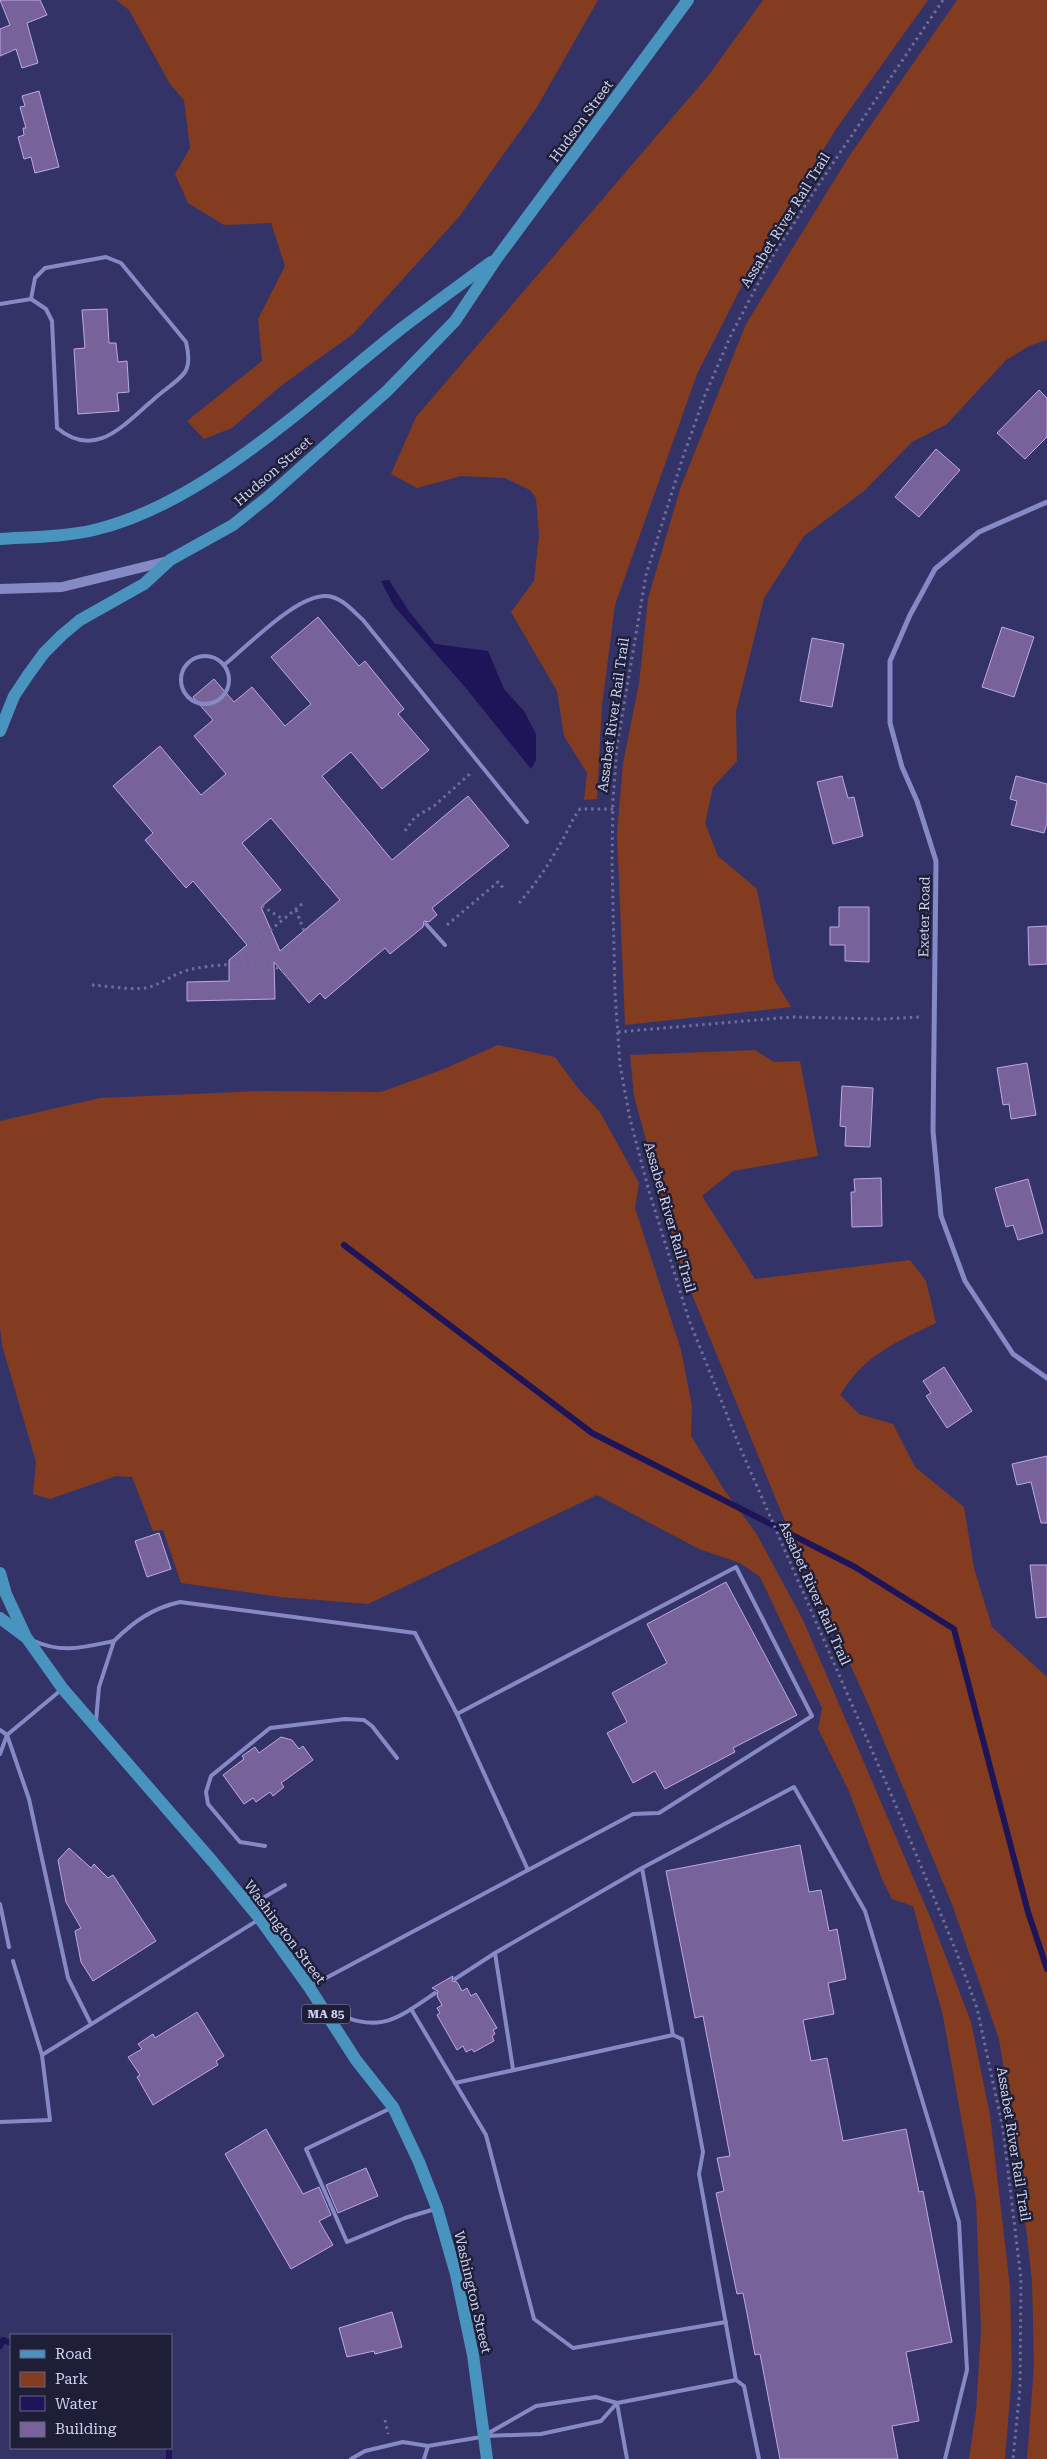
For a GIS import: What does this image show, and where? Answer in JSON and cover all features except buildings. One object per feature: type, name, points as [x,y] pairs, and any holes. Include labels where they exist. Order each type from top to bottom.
[{"type":"main road","name":"Hudson Street","points":[[0,589],[62,587],[170,560],[233,525],[269,496],[387,392],[455,321],[496,258],[688,0]]},
{"type":"main road","name":"Hudson Street","points":[[0,539],[94,530],[126,520],[197,485],[285,423],[402,328],[496,258]]},
{"type":"main road","points":[[0,731],[14,696],[44,653],[80,620],[144,584],[170,560]]},
{"type":"main road","name":"Washington Street","points":[[0,1573],[6,1594],[26,1638],[63,1689],[260,1919],[322,2007],[356,2060],[393,2107],[419,2162],[437,2208],[456,2274],[473,2355],[487,2459]]},
{"type":"main road","name":"Washington Street","points":[[0,1618],[26,1638]]},
{"type":"street","name":"Exeter Road","points":[[1047,502],[979,532],[935,569],[910,615],[890,660],[890,723],[902,767],[917,801],[936,861],[933,1131],[941,1216],[965,1281],[1013,1354],[1047,1378]]},
{"type":"lane","points":[[0,304],[31,299],[46,309],[52,321],[58,428],[70,438],[92,440],[111,436],[185,371],[189,353],[186,342],[121,263],[106,258],[45,268],[35,278],[31,299]]},
{"type":"lane","points":[[224,665],[295,606],[315,597],[332,597],[347,605],[363,620],[527,822]]},
{"type":"lane","points":[[211,657],[224,665],[229,680],[228,688],[218,701],[202,704],[187,696],[181,682],[185,668],[190,662],[196,658],[211,657]]},
{"type":"lane","points":[[426,924],[445,945]]},
{"type":"lane","points":[[309,1988],[632,1814],[659,1813],[812,1716],[736,1568],[457,1714]]},
{"type":"lane","points":[[95,1728],[99,1688],[114,1641],[134,1621],[164,1606],[180,1602],[415,1633],[457,1714],[528,1870]]},
{"type":"lane","points":[[26,1638],[50,1648],[78,1649],[114,1641]]},
{"type":"lane","points":[[0,1754],[7,1736],[63,1689]]},
{"type":"lane","points":[[265,1846],[240,1842],[208,1804],[206,1792],[211,1776],[270,1728],[345,1719],[364,1720],[372,1726],[397,1758]]},
{"type":"lane","points":[[0,1730],[7,1736],[29,1799],[68,1978],[91,2024]]},
{"type":"lane","points":[[456,1979],[495,1953],[642,1868],[794,1786],[865,1912],[960,2222],[967,2370],[945,2459]]},
{"type":"lane","points":[[642,1868],[673,2035]]},
{"type":"lane","points":[[249,1906],[285,1885]]},
{"type":"lane","points":[[0,1904],[10,1947]]},
{"type":"lane","points":[[42,2055],[260,1919]]},
{"type":"lane","points":[[495,1953],[513,2069]]},
{"type":"lane","points":[[0,2122],[50,2120],[42,2055],[13,1961]]},
{"type":"lane","points":[[322,2007],[346,2019],[369,2025],[389,2021],[435,1993]]},
{"type":"lane","points":[[411,2009],[486,2135],[534,2319],[573,2348],[726,2322]]},
{"type":"lane","points":[[455,2083],[673,2035],[682,2039],[703,2152],[699,2174],[736,2380],[744,2386],[759,2459]]},
{"type":"lane","points":[[393,2107],[306,2149],[347,2242],[405,2218],[437,2208]]},
{"type":"lane","points":[[483,2436],[536,2406],[596,2397],[617,2403],[736,2380]]},
{"type":"lane","points":[[352,2459],[365,2450],[403,2442],[428,2446],[483,2436],[541,2434],[601,2421],[617,2403]]},
{"type":"lane","points":[[617,2403],[627,2459]]},
{"type":"lane","points":[[424,2459],[428,2446]]},
{"type":"path","name":"Assabet River Rail Trail","points":[[943,0],[771,259],[731,336],[705,395],[682,457],[646,575],[617,746],[613,809],[613,916],[620,1064],[630,1119],[649,1191],[686,1311],[715,1387],[766,1508],[799,1581],[956,1951],[977,2008],[1003,2130],[1021,2279],[1020,2388],[1013,2459]]},
{"type":"path","points":[[405,831],[416,817],[434,806],[475,770]]},
{"type":"path","points":[[519,903],[554,854],[580,809],[613,809]]},
{"type":"path","points":[[447,925],[498,882],[504,889]]},
{"type":"path","points":[[232,965],[234,960],[302,904]]},
{"type":"path","points":[[262,906],[284,920]]},
{"type":"path","points":[[296,910],[304,931]]},
{"type":"path","points":[[92,985],[146,988],[162,983],[186,970],[221,965],[270,965],[281,970],[295,986]]},
{"type":"path","points":[[618,1032],[791,1017],[882,1019],[933,1017]]},
{"type":"path","points":[[385,2420],[389,2437]]},
{"type":"green space","points":[[116,0],[598,0],[537,107],[459,217],[353,334],[282,385],[232,428],[204,439],[187,421],[262,361],[258,319],[285,266],[271,223],[224,225],[188,203],[175,174],[190,148],[184,100],[170,84],[129,10]]},
{"type":"green space","points":[[763,0],[928,0],[836,129],[750,270],[697,374],[615,605],[602,705],[597,799],[584,800],[587,773],[564,736],[557,691],[511,612],[534,581],[539,535],[536,498],[530,490],[505,478],[461,476],[417,488],[391,474],[416,417],[708,76]]},
{"type":"green space","points":[[957,0],[1047,0],[1047,340],[1029,346],[1006,360],[947,424],[912,442],[864,491],[804,536],[764,598],[736,712],[737,761],[713,787],[705,823],[718,856],[757,889],[774,979],[791,1007],[625,1025],[617,834],[623,763],[639,684],[648,599],[680,489],[746,324],[848,158]]},
{"type":"green space","points":[[498,1045],[555,1057],[577,1087],[600,1112],[639,1183],[635,1208],[681,1350],[692,1406],[691,1436],[725,1491],[756,1533],[803,1620],[934,1926],[971,2022],[990,2115],[1010,2287],[1012,2372],[1005,2459],[969,2459],[976,2411],[981,2330],[976,2201],[943,2016],[913,1906],[892,1899],[882,1879],[848,1789],[818,1729],[822,1708],[760,1577],[740,1563],[699,1549],[597,1495],[368,1604],[281,1597],[181,1583],[163,1530],[153,1531],[132,1477],[116,1476],[50,1499],[33,1494],[36,1462],[2,1345],[0,1327],[0,1121],[100,1098],[263,1091],[381,1092],[444,1069]]},
{"type":"green space","points":[[755,1050],[774,1062],[800,1061],[818,1156],[733,1171],[702,1196],[755,1279],[910,1260],[926,1281],[936,1323],[894,1344],[871,1359],[860,1369],[840,1395],[859,1414],[893,1424],[915,1467],[964,1507],[974,1568],[992,1627],[1047,1677],[1047,2459],[1027,2459],[1034,2365],[1032,2281],[1018,2156],[999,2039],[952,1904],[869,1706],[782,1514],[680,1265],[634,1096],[630,1055]]},
{"type":"water","points":[[389,580],[408,610],[435,644],[488,651],[504,689],[524,711],[536,734],[536,760],[531,769],[465,687],[394,606],[381,581]]},
{"type":"waterway","points":[[344,1245],[592,1433],[855,1567],[954,1629],[1028,1912],[1047,1969]]},
{"type":"waterway","points":[[0,2346],[3,2340],[10,2343]]},
{"type":"waterway","points":[[169,2449],[169,2459]]}]
